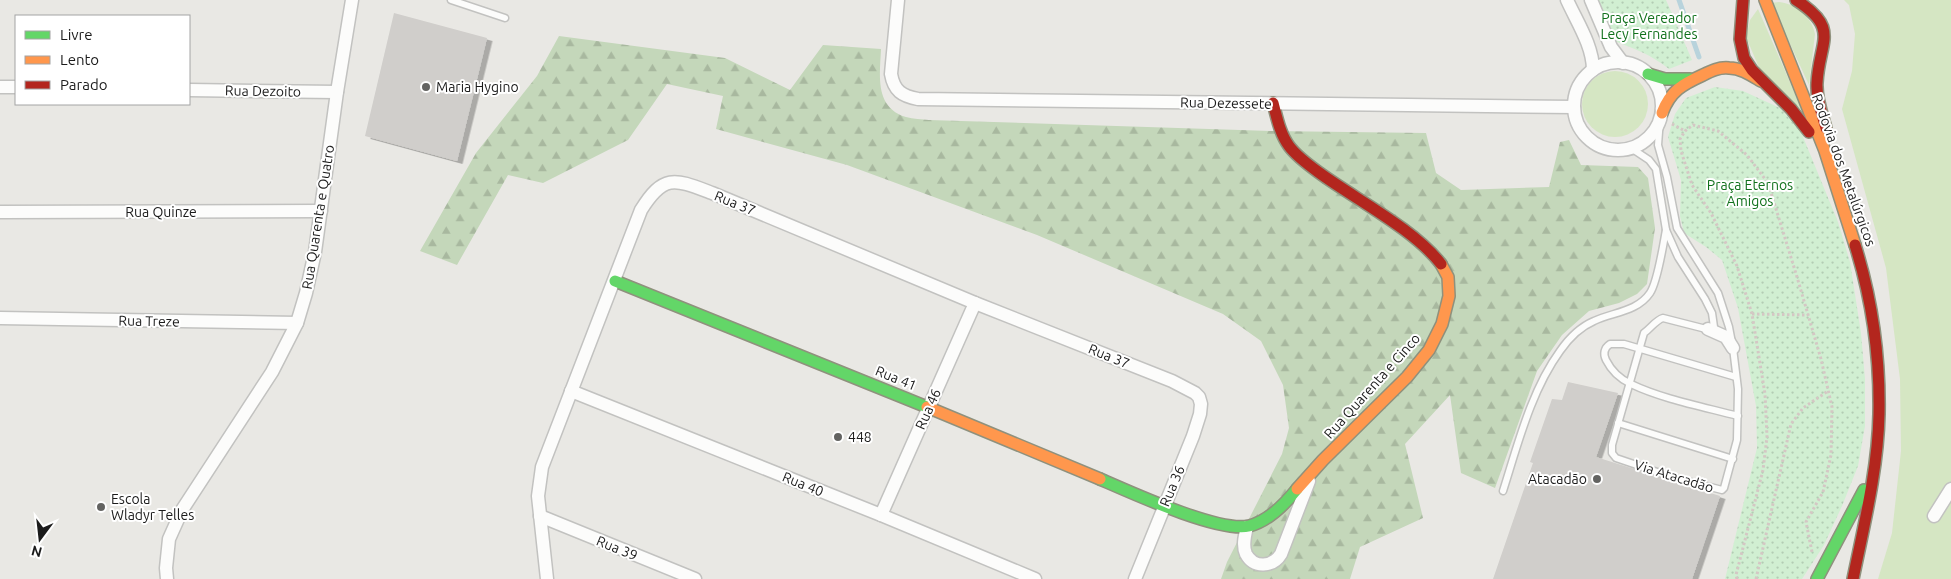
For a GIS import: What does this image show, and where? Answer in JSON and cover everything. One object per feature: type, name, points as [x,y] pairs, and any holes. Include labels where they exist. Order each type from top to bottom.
[{"type":"street","name":"Rua Quarenta e Quatro","points":[[167,579],[166,568],[169,539],[182,510],[272,372],[297,323],[308,285],[321,212],[337,92],[352,0]]},
{"type":"street","name":"Rua Dezessete","points":[[898,0],[891,74],[898,92],[906,97],[918,99],[1574,107]]},
{"type":"street","points":[[1568,0],[1588,47],[1593,61],[1593,70]]},
{"type":"street","points":[[1591,0],[1611,47],[1623,62]]},
{"type":"street","points":[[1743,0],[1741,48],[1746,59],[1750,66],[1807,129],[1835,179]]},
{"type":"street","points":[[1661,116],[1661,96],[1658,88],[1641,68],[1623,62],[1607,64],[1593,70],[1579,86],[1574,107],[1581,129],[1598,145],[1608,149],[1620,150],[1631,148],[1650,137],[1661,116],[1670,93],[1680,84],[1721,67],[1730,58],[1749,12],[1754,6],[1766,0]]},
{"type":"street","name":"Rodovia dos Metalúrgicos","points":[[1766,0],[1835,179],[1860,256],[1870,303],[1878,375],[1879,412],[1877,445],[1867,514],[1853,579]]},
{"type":"street","points":[[1796,0],[1806,6],[1821,21]]},
{"type":"street","points":[[1810,0],[1825,30],[1825,41],[1818,74],[1818,92],[1833,159],[1835,179]]},
{"type":"street","points":[[1721,67],[1747,73],[1770,88]]},
{"type":"street","points":[[1648,74],[1665,79],[1690,79]]},
{"type":"street","points":[[0,87],[15,87]]},
{"type":"street","name":"Rua Dezoito","points":[[190,90],[337,92]]},
{"type":"street","name":"Rua Quarenta e Cinco","points":[[1247,526],[1266,518],[1286,501],[1312,472],[1375,410],[1429,351],[1444,320],[1449,297],[1448,277],[1438,260],[1419,243],[1314,170],[1290,148],[1279,124],[1273,103]]},
{"type":"street","name":"Rua 37","points":[[548,579],[538,496],[542,467],[642,210],[650,196],[658,188],[670,182],[682,182],[975,303],[1172,381],[1195,393]]},
{"type":"street","name":"Rua Quinze","points":[[0,212],[321,212]]},
{"type":"street","name":"Rua 41","points":[[615,281],[929,407],[1164,506]]},
{"type":"street","name":"Rua 46","points":[[881,515],[975,303]]},
{"type":"street","name":"Rua Treze","points":[[0,318],[297,323]]},
{"type":"street","points":[[1708,329],[1726,337],[1733,348]]},
{"type":"street","name":"Rua 40","points":[[571,392],[881,515],[1035,579]]},
{"type":"street","name":"Rua 36","points":[[1135,579],[1193,436],[1202,404],[1195,393]]},
{"type":"street","points":[[1164,506],[1236,527],[1247,526],[1244,543],[1245,553],[1251,560],[1260,564],[1269,564],[1277,560],[1281,554],[1312,472]]},
{"type":"street","name":"Rodovia dos Metalúrgicos","points":[[1820,574],[1872,475]]},
{"type":"street","points":[[1934,516],[1951,488]]},
{"type":"street","name":"Rua 39","points":[[540,516],[695,579]]},
{"type":"lane","points":[[451,0],[505,18]]},
{"type":"lane","name":"Via Atacadão","points":[[1661,116],[1658,145],[1667,177],[1677,228],[1718,292],[1729,327],[1733,348],[1738,416],[1737,440],[1733,459],[1722,490],[1672,477],[1616,458],[1613,456],[1611,448],[1644,333],[1658,320],[1663,318],[1708,329]]},
{"type":"lane","points":[[1631,148],[1649,160],[1656,169],[1666,230],[1678,257],[1712,313],[1714,328],[1708,329]]},
{"type":"lane","points":[[1503,491],[1529,411],[1547,372],[1560,350],[1580,329],[1595,320],[1625,311],[1641,302],[1651,292],[1666,230]]},
{"type":"lane","points":[[1736,376],[1616,343],[1607,346],[1605,350],[1604,356],[1612,370],[1630,384],[1738,416]]},
{"type":"lane","points":[[1618,423],[1733,459]]},
{"type":"path","points":[[1737,579],[1762,470],[1767,437],[1765,394],[1752,314],[1737,266],[1711,214],[1692,185],[1681,151],[1680,139],[1685,131],[1693,126],[1718,131],[1747,155],[1768,183],[1808,315],[1832,407],[1831,455],[1823,492],[1806,522],[1811,550],[1820,574]]},
{"type":"path","points":[[1752,314],[1808,315]]},
{"type":"path","points":[[1756,579],[1791,424],[1803,408],[1828,390]]},
{"type":"green space","name":"Praça Vereador Lecy Fernandes","points":[[1596,0],[1666,0],[1692,60],[1669,69],[1649,56],[1612,40]]},
{"type":"green space","points":[[1844,0],[1951,0],[1951,579],[1878,579],[1892,533],[1901,451],[1900,379],[1886,268],[1842,109],[1852,71],[1855,34],[1849,5]]},
{"type":"green space","points":[[1779,2],[1797,8],[1807,16],[1813,28],[1815,34],[1809,85],[1771,3]]},
{"type":"green space","points":[[1758,9],[1803,112],[1760,70],[1746,37],[1750,20]]},
{"type":"green space","points":[[559,36],[725,58],[790,90],[823,45],[881,49],[880,79],[884,98],[888,106],[896,112],[915,119],[1271,131],[1426,133],[1436,173],[1461,190],[1549,187],[1560,142],[1569,140],[1581,165],[1638,167],[1648,178],[1655,228],[1647,284],[1637,294],[1619,303],[1589,311],[1562,335],[1537,371],[1495,488],[1461,473],[1450,395],[1405,444],[1423,518],[1360,547],[1350,579],[1221,579],[1227,562],[1282,454],[1289,428],[1283,385],[1261,341],[1223,314],[1037,235],[847,165],[716,129],[723,96],[667,84],[628,140],[543,183],[508,175],[457,265],[420,251],[476,153],[537,76]]},
{"type":"green space","points":[[1608,71],[1622,71],[1634,76],[1643,85],[1648,97],[1646,117],[1639,128],[1622,137],[1608,137],[1596,132],[1587,123],[1582,111],[1582,97],[1587,85],[1596,76]]},
{"type":"green space","name":"Praça Eternos Amigos","points":[[1715,87],[1743,91],[1780,108],[1801,132],[1838,222],[1850,262],[1861,333],[1865,379],[1865,426],[1858,466],[1842,506],[1824,545],[1802,579],[1725,579],[1757,448],[1756,406],[1738,308],[1722,260],[1684,233],[1680,216],[1681,180],[1668,137],[1675,114],[1686,98]]},
{"type":"building","name":"Maria Hygino","points":[[394,13],[487,38],[457,161],[365,136]]},
{"type":"building","name":"Atacadão","points":[[1568,382],[1618,393],[1596,457],[1720,496],[1692,579],[1493,579],[1533,463],[1530,462],[1552,399],[1562,400]]},
{"type":"waterway","points":[[1679,0],[1699,57]]},
{"type":"traffic: fast","points":[[1648,74],[1665,79],[1690,79]]},
{"type":"traffic: fast","points":[[615,281],[927,407]]},
{"type":"traffic: fast","points":[[1100,479],[1174,510],[1197,518],[1235,527],[1256,524],[1270,516],[1297,489]]},
{"type":"traffic: fast","points":[[1817,579],[1864,490]]},
{"type":"traffic: slow","points":[[1765,0],[1825,151],[1855,245]]},
{"type":"traffic: slow","points":[[1662,113],[1665,105],[1678,89],[1715,70],[1725,68],[1738,69],[1761,81]]},
{"type":"traffic: slow","points":[[1297,489],[1323,460],[1407,377],[1429,350],[1442,324],[1449,296],[1448,277],[1441,264]]},
{"type":"traffic: slow","points":[[927,407],[1100,479]]},
{"type":"traffic: jam","points":[[1743,0],[1740,39],[1744,58],[1752,70],[1791,109],[1809,132]]},
{"type":"traffic: jam","points":[[1796,0],[1819,19],[1823,28],[1824,37],[1817,94],[1826,128]]},
{"type":"traffic: jam","points":[[1273,103],[1283,136],[1296,154],[1321,174],[1401,227],[1430,251],[1441,264]]},
{"type":"traffic: jam","points":[[1853,579],[1873,476],[1879,414],[1874,328],[1866,286],[1855,245]]},
{"type":"place","name":"Maria Hygino","points":[[426,87]]},
{"type":"place","name":"448","points":[[838,437]]},
{"type":"place","name":"Atacadão","points":[[1597,479]]},
{"type":"place","name":"Escola Wladyr Telles","points":[[101,507]]}]
